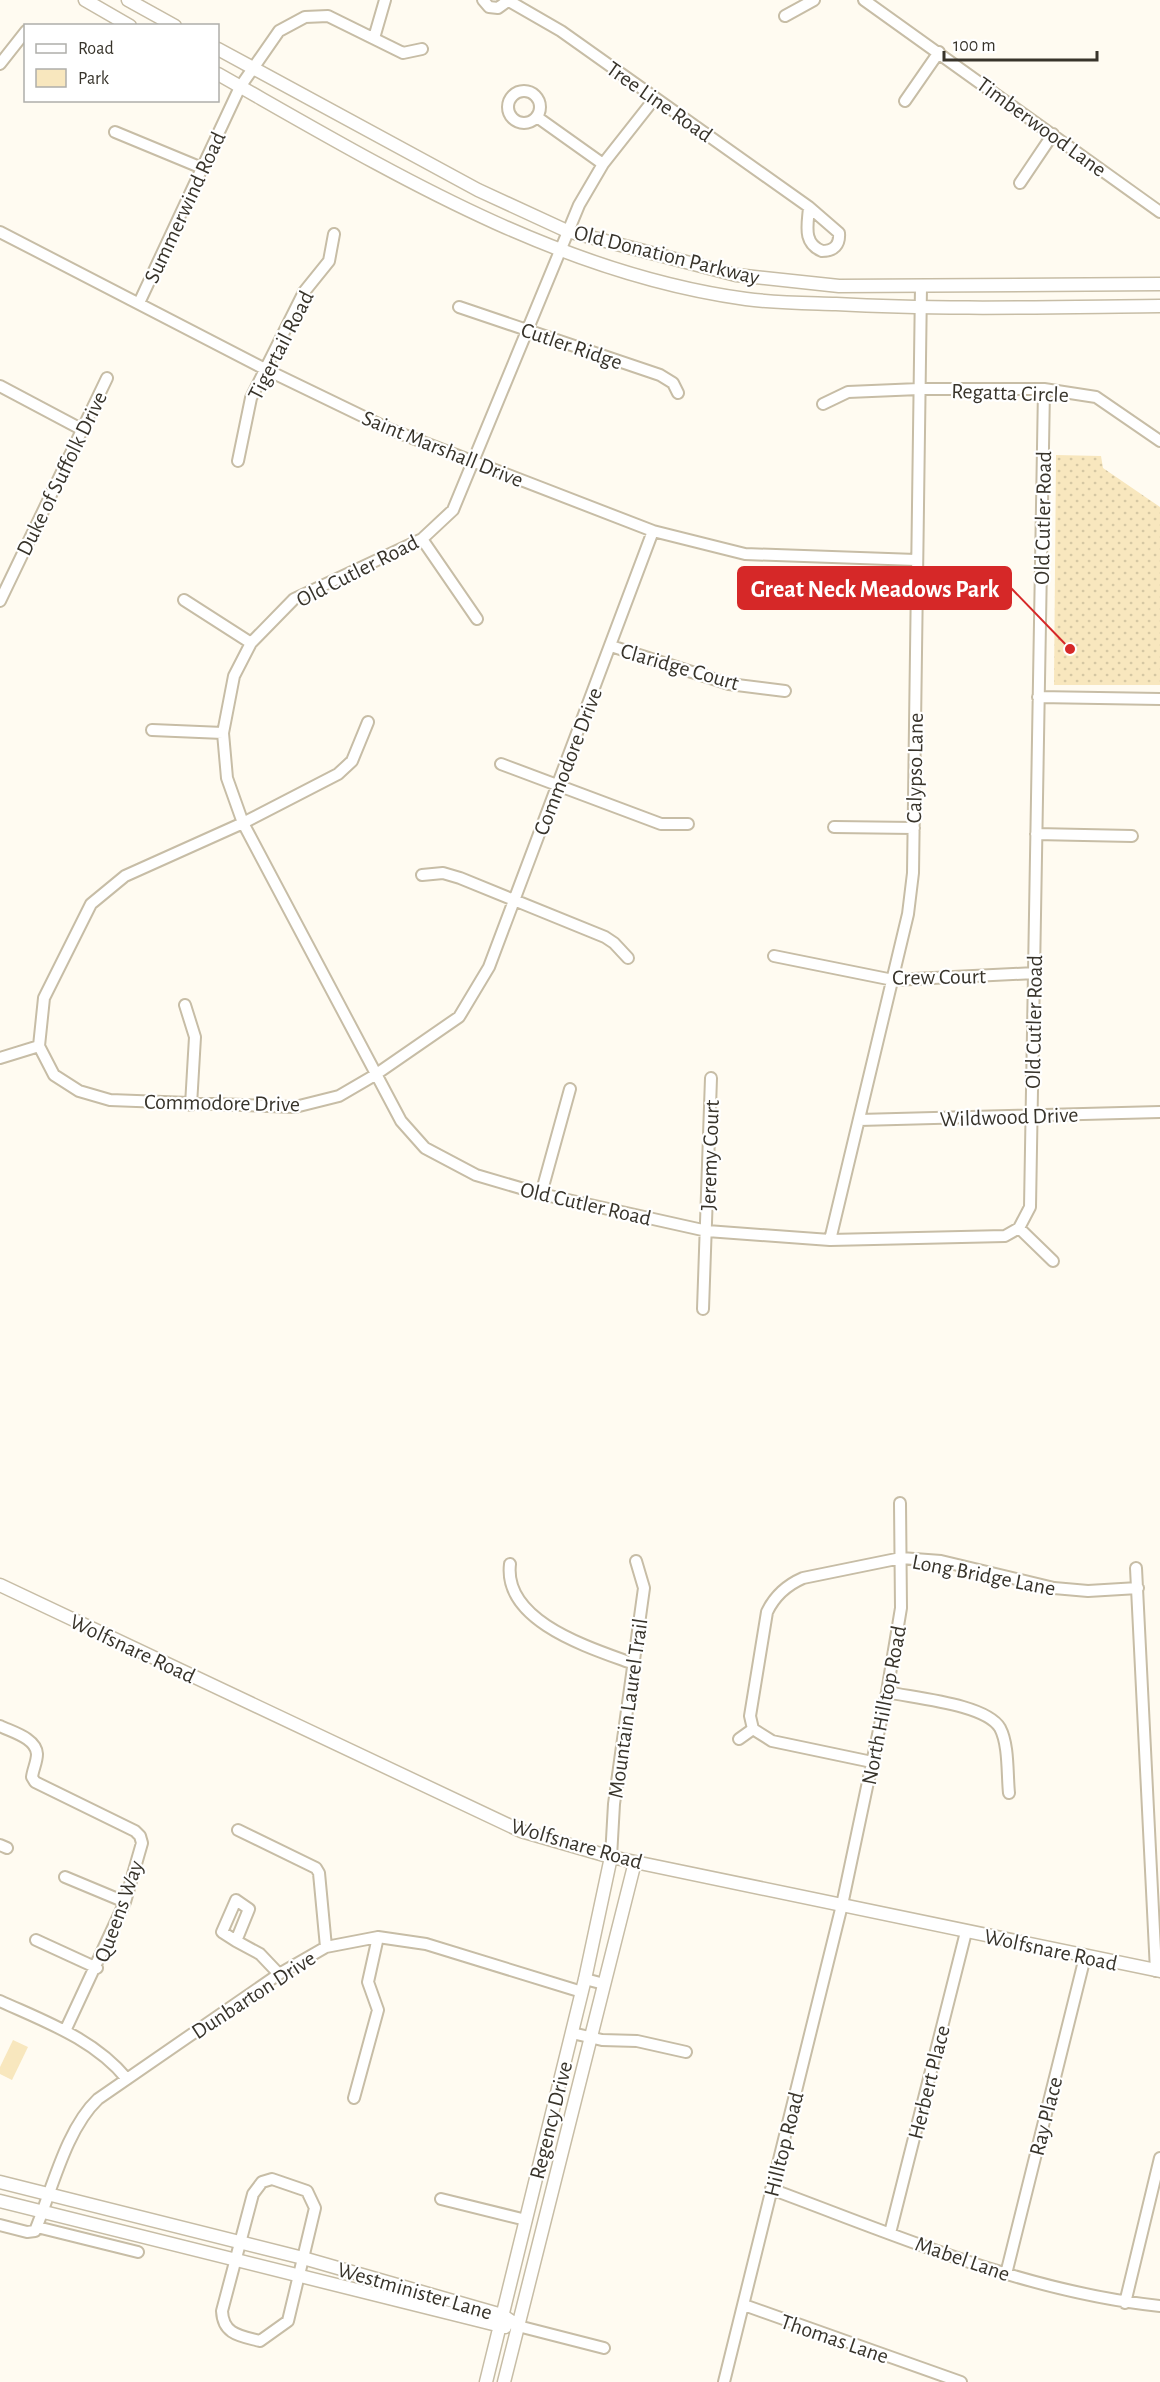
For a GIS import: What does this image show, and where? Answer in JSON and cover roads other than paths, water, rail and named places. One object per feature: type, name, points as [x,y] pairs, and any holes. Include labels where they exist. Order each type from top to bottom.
[{"type":"street","points":[[84,0],[126,24]]},
{"type":"street","points":[[128,0],[171,24]]},
{"type":"street","points":[[374,38],[385,0]]},
{"type":"street","name":"Tree Line Road","points":[[483,0],[493,8],[502,7],[509,0],[561,31],[809,207]]},
{"type":"street","points":[[785,16],[814,0]]},
{"type":"street","name":"Timberwood Lane","points":[[864,0],[1160,212]]},
{"type":"street","name":"Summerwind Road","points":[[140,303],[240,87],[279,31],[305,16],[328,16],[403,53],[423,49]]},
{"type":"street","points":[[0,64],[24,34]]},
{"type":"street","name":"Old Donation Parkway","points":[[219,50],[478,190],[567,231],[735,275],[839,286],[1160,284]]},
{"type":"street","points":[[905,101],[939,52]]},
{"type":"street","name":"Old Donation Parkway","points":[[219,75],[459,206],[560,251],[660,282],[747,300],[921,309],[1160,306]]},
{"type":"street","name":"Old Cutler Road","points":[[655,98],[603,164],[579,205],[475,462],[453,510],[422,539],[294,599],[251,643],[234,676],[223,733],[227,778],[243,823],[375,1075],[401,1121],[425,1148],[476,1175],[541,1194],[707,1231],[830,1240],[1005,1236],[1019,1228],[1030,1207],[1044,389]]},
{"type":"street","points":[[537,117],[603,164]]},
{"type":"street","points":[[115,132],[202,168]]},
{"type":"street","points":[[1020,183],[1053,134]]},
{"type":"street","name":"Saint Marshall Drive","points":[[0,232],[265,369],[389,429],[653,531],[745,554],[916,560]]},
{"type":"street","name":"Tigertail Road","points":[[238,461],[251,398],[304,292],[329,261],[334,234]]},
{"type":"street","name":"Calypso Lane","points":[[830,1240],[910,902],[914,828],[921,286]]},
{"type":"street","name":"Cutler Ridge","points":[[459,307],[668,378],[678,393]]},
{"type":"street","name":"Duke of Suffolk Drive","points":[[0,601],[107,378]]},
{"type":"street","points":[[0,386],[81,429]]},
{"type":"street","name":"Regatta Circle","points":[[823,404],[848,392],[919,389],[1044,389],[1096,397],[1160,441]]},
{"type":"street","name":"Commodore Drive","points":[[39,1046],[54,1075],[79,1090],[110,1100],[191,1105],[295,1107],[339,1096],[375,1075],[459,1017],[489,967],[653,531]]},
{"type":"street","points":[[422,539],[477,619]]},
{"type":"street","points":[[184,600],[251,643]]},
{"type":"street","name":"Claridge Court","points":[[611,646],[729,684],[785,691]]},
{"type":"street","points":[[1038,697],[1160,699]]},
{"type":"street","points":[[0,1058],[39,1046],[44,999],[91,904],[124,876],[243,823],[338,774],[351,761],[368,722]]},
{"type":"street","points":[[152,730],[223,733]]},
{"type":"street","points":[[501,764],[661,824],[688,824]]},
{"type":"street","points":[[834,827],[914,828]]},
{"type":"street","points":[[1036,834],[1132,836]]},
{"type":"street","points":[[422,875],[443,873],[515,900],[604,937],[614,943],[628,958]]},
{"type":"street","name":"Crew Court","points":[[774,956],[893,980],[1035,973]]},
{"type":"street","points":[[185,1005],[195,1037],[191,1105]]},
{"type":"street","name":"Jeremy Court","points":[[703,1309],[711,1078]]},
{"type":"street","points":[[541,1194],[570,1089]]},
{"type":"street","name":"Wildwood Drive","points":[[858,1120],[1160,1112]]},
{"type":"street","points":[[1019,1228],[1053,1261]]},
{"type":"street","name":"North Hilltop Road","points":[[842,1905],[887,1692],[902,1608],[900,1503]]},
{"type":"street","name":"Long Bridge Lane","points":[[753,1729],[750,1716],[767,1612],[773,1600],[792,1583],[803,1578],[901,1558],[940,1561],[1054,1588],[1088,1591],[1138,1588]]},
{"type":"street","name":"Mountain Laurel Trail","points":[[611,1857],[614,1804],[644,1588],[636,1561]]},
{"type":"street","points":[[510,1564],[510,1582],[514,1593],[530,1614],[542,1623],[572,1638],[634,1664]]},
{"type":"street","points":[[1136,1568],[1158,1971]]},
{"type":"street","name":"Wolfsnare Road","points":[[0,1585],[521,1831],[611,1857],[1158,1971]]},
{"type":"street","points":[[887,1692],[963,1708],[985,1714],[993,1720],[1003,1737],[1009,1793]]},
{"type":"street","name":"Queens Way","points":[[0,1726],[31,1741],[35,1747],[37,1753],[32,1777],[35,1782],[140,1836],[142,1843],[125,1902],[97,1968],[65,2031]]},
{"type":"street","points":[[739,1739],[753,1729],[772,1741],[872,1762]]},
{"type":"street","points":[[238,1830],[316,1868],[319,1873],[326,1947]]},
{"type":"street","name":"Regency Drive","points":[[486,2382],[582,1992],[611,1857]]},
{"type":"street","name":"Regency Drive","points":[[504,2382],[635,1862]]},
{"type":"street","points":[[65,1877],[125,1902]]},
{"type":"street","name":"Hilltop Road","points":[[724,2382],[842,1905]]},
{"type":"street","name":"Herbert Place","points":[[890,2232],[966,1932]]},
{"type":"street","points":[[354,2098],[378,2010],[368,1982],[378,1937]]},
{"type":"street","name":"Dunbarton Drive","points":[[37,2227],[48,2194],[84,2111],[279,1974],[326,1947],[378,1937],[426,1944],[582,1992]]},
{"type":"street","points":[[36,1940],[97,1968]]},
{"type":"street","points":[[236,1941],[260,1954],[279,1974]]},
{"type":"street","name":"Ray Place","points":[[1006,2274],[1085,1957]]},
{"type":"street","points":[[585,1979],[604,1984]]},
{"type":"street","points":[[0,2001],[65,2031],[104,2054],[127,2079]]},
{"type":"street","points":[[572,2033],[590,2038],[637,2041],[686,2052]]},
{"type":"street","points":[[1125,2303],[1160,2158]]},
{"type":"street","points":[[541,2162],[557,2166]]},
{"type":"street","points":[[267,2180],[307,2191],[314,2203],[288,2321],[260,2341],[233,2333],[223,2321],[222,2311],[238,2251],[255,2189],[267,2180]]},
{"type":"street","name":"Westminister Lane","points":[[0,2182],[48,2194],[238,2251],[301,2266],[499,2328],[518,2326]]},
{"type":"street","name":"Mabel Lane","points":[[771,2189],[1006,2274],[1125,2303],[1160,2306]]},
{"type":"street","points":[[441,2199],[526,2220]]},
{"type":"street","name":"Westminister Lane","points":[[0,2201],[42,2212],[238,2251],[301,2266],[502,2315],[518,2326]]},
{"type":"street","points":[[0,2225],[32,2233],[37,2227],[138,2252]]},
{"type":"street","name":"Thomas Lane","points":[[744,2305],[961,2382]]},
{"type":"street","points":[[518,2326],[604,2348]]},
{"type":"place","name":"Great Neck Meadows Park","points":[[1070,649]]}]
